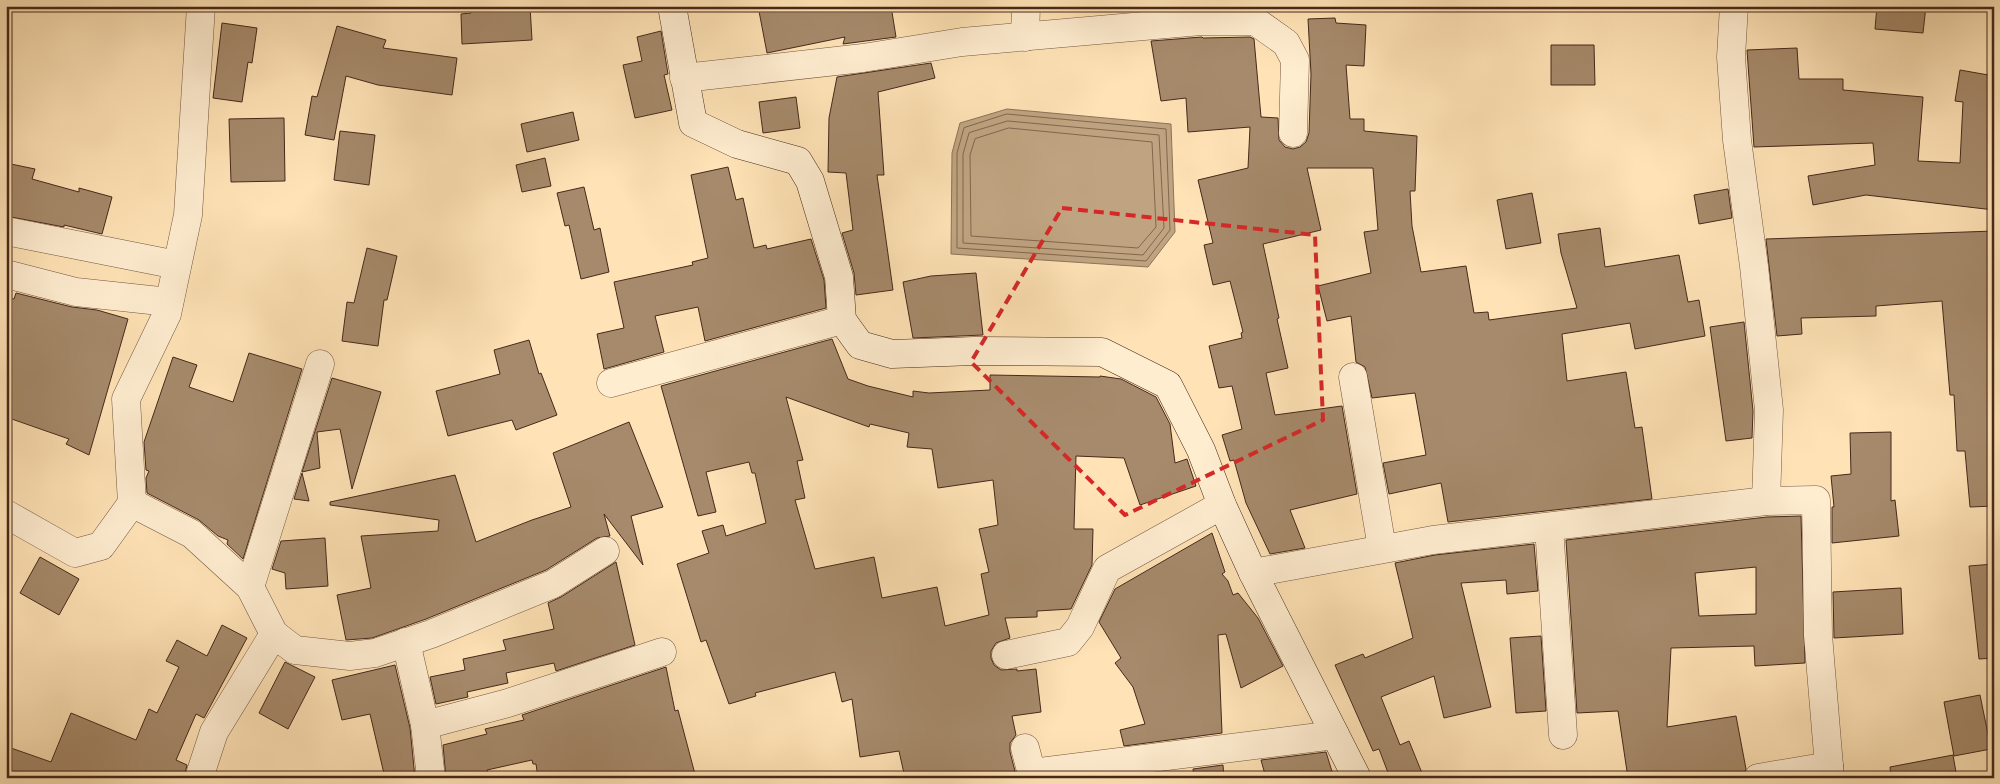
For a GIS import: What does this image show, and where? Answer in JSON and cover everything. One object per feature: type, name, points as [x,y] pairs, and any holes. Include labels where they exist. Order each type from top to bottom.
[{"type":"street","points":[[6,514],[75,553],[100,546],[132,502],[126,399],[166,314],[188,215],[201,6]]},
{"type":"street","points":[[672,6],[693,122],[737,144],[798,161],[810,181],[839,277],[842,320],[860,345],[892,354],[1102,352],[1168,385],[1201,450],[1222,505],[1253,573],[1357,778]]},
{"type":"street","points":[[1026,6],[1026,37]]},
{"type":"street","points":[[1734,6],[1731,57],[1737,140],[1754,266],[1769,410],[1766,501]]},
{"type":"street","points":[[684,78],[863,58],[962,42],[1201,21],[1255,21],[1286,43],[1296,60],[1294,132]]},
{"type":"street","points":[[6,231],[173,283]]},
{"type":"street","points":[[6,274],[76,292],[173,283]]},
{"type":"street","points":[[611,383],[842,320]]},
{"type":"street","points":[[250,587],[320,364]]},
{"type":"street","points":[[1353,377],[1382,548]]},
{"type":"street","points":[[1253,573],[1382,548],[1766,501],[1816,500],[1818,635],[1829,772],[1758,778]]},
{"type":"street","points":[[132,502],[192,534],[250,587],[274,634],[295,650],[350,656],[375,653],[553,584],[605,551]]},
{"type":"street","points":[[1006,655],[1068,642],[1080,627],[1107,569],[1222,505]]},
{"type":"street","points":[[1549,527],[1563,735]]},
{"type":"street","points":[[199,778],[214,732],[274,634]]},
{"type":"street","points":[[406,642],[425,725],[431,778]]},
{"type":"street","points":[[425,725],[508,703],[662,652]]},
{"type":"street","points":[[1030,766],[1336,735]]},
{"type":"highlighted area","points":[[1062,208],[1315,235],[1323,420],[1125,515],[971,362]]},
{"type":"water","points":[[1007,109],[1171,124],[1175,232],[1148,267],[951,254],[952,153],[960,123]]},
{"type":"building","points":[[471,6],[530,6],[532,40],[462,44],[461,14],[471,13]]},
{"type":"building","points":[[758,6],[891,6],[896,37],[843,44],[845,37],[767,53]]},
{"type":"building","points":[[1146,6],[1190,6],[1147,10]]},
{"type":"building","points":[[1877,6],[1926,6],[1923,33],[1875,29]]},
{"type":"building","points":[[1335,18],[1336,23],[1366,25],[1364,66],[1346,65],[1350,119],[1364,119],[1364,131],[1417,136],[1415,191],[1410,191],[1412,226],[1421,272],[1466,266],[1474,313],[1488,312],[1489,320],[1577,308],[1561,253],[1558,234],[1600,228],[1605,267],[1679,255],[1688,302],[1699,300],[1705,336],[1635,349],[1630,323],[1562,334],[1567,381],[1626,372],[1635,428],[1642,427],[1652,499],[1448,522],[1441,483],[1389,494],[1383,463],[1426,455],[1415,393],[1372,398],[1365,367],[1356,362],[1351,316],[1327,321],[1318,286],[1371,273],[1364,232],[1378,230],[1373,168],[1307,168],[1321,230],[1263,244],[1288,368],[1266,373],[1275,415],[1342,406],[1357,494],[1290,510],[1305,548],[1270,554],[1246,503],[1234,460],[1230,461],[1222,435],[1242,429],[1232,386],[1219,388],[1209,346],[1242,338],[1241,333],[1243,332],[1230,281],[1213,285],[1204,245],[1213,243],[1198,180],[1248,168],[1250,127],[1188,132],[1186,98],[1161,101],[1151,41],[1202,37],[1250,37],[1254,39],[1261,117],[1278,118],[1279,140],[1285,147],[1293,149],[1300,147],[1306,142],[1309,133],[1311,74],[1308,19]]},
{"type":"building","points":[[222,23],[257,28],[252,63],[248,62],[242,102],[213,98]]},
{"type":"building","points":[[337,26],[386,40],[383,48],[457,58],[452,95],[378,85],[346,76],[334,140],[305,135],[312,96],[317,97]]},
{"type":"building","points":[[661,31],[668,74],[664,75],[672,110],[635,118],[623,65],[642,61],[637,37]]},
{"type":"building","points":[[1551,45],[1594,45],[1595,85],[1551,85]]},
{"type":"building","points":[[1797,48],[1799,79],[1843,79],[1843,90],[1923,97],[1918,161],[1960,163],[1963,102],[1955,101],[1960,70],[1994,76],[1989,123],[1994,123],[1994,210],[1866,195],[1813,205],[1808,176],[1875,165],[1873,143],[1754,147],[1747,50]]},
{"type":"building","points":[[931,63],[935,78],[878,92],[884,175],[877,175],[893,290],[856,295],[854,273],[842,233],[853,230],[846,173],[828,172],[829,118],[837,77]]},
{"type":"building","points":[[796,97],[800,128],[763,133],[759,102]]},
{"type":"building","points":[[573,112],[579,140],[527,152],[521,124]]},
{"type":"building","points":[[284,118],[285,181],[231,182],[229,119]]},
{"type":"building","points":[[340,131],[375,135],[369,185],[334,180]]},
{"type":"building","points":[[545,158],[551,186],[522,192],[516,165]]},
{"type":"building","points":[[6,163],[35,169],[32,179],[79,192],[79,188],[112,197],[102,234],[64,225],[64,227],[6,216]]},
{"type":"building","points":[[728,167],[736,200],[743,198],[754,248],[766,245],[767,249],[811,239],[824,280],[826,308],[705,341],[698,307],[655,316],[664,352],[604,369],[597,334],[624,328],[614,282],[693,265],[692,262],[708,258],[691,175]]},
{"type":"building","points":[[584,187],[594,230],[600,228],[609,272],[581,279],[569,225],[565,226],[557,193]]},
{"type":"building","points":[[1728,189],[1732,218],[1699,224],[1694,195]]},
{"type":"building","points":[[1532,193],[1541,243],[1506,249],[1497,200]]},
{"type":"building","points":[[1994,231],[1994,266],[1990,266],[1991,335],[1994,335],[1994,506],[1970,507],[1965,451],[1957,451],[1954,395],[1950,395],[1942,301],[1876,306],[1876,316],[1801,318],[1802,334],[1777,336],[1766,239]]},
{"type":"building","points":[[367,248],[397,256],[387,300],[384,300],[378,346],[342,341],[347,302],[354,303]]},
{"type":"building","points":[[976,273],[983,335],[913,338],[903,282],[931,276]]},
{"type":"building","points":[[16,293],[72,307],[97,310],[128,319],[89,455],[66,444],[69,439],[6,417],[6,297],[14,299]]},
{"type":"building","points":[[1744,322],[1753,411],[1752,438],[1726,441],[1710,327]]},
{"type":"building","points":[[832,339],[848,379],[913,397],[913,391],[929,393],[990,390],[990,375],[1100,376],[1121,379],[1156,397],[1170,424],[1175,463],[1187,459],[1196,486],[1140,505],[1124,458],[1076,456],[1074,529],[1093,529],[1092,565],[1071,609],[1037,611],[1037,617],[1005,618],[1010,638],[996,643],[991,651],[994,665],[1001,670],[1036,669],[1041,712],[1012,716],[1016,735],[1010,743],[1010,752],[1016,775],[1002,778],[905,778],[899,751],[860,757],[852,699],[842,702],[835,672],[755,693],[756,696],[729,704],[706,640],[701,642],[677,564],[709,553],[702,531],[723,525],[726,536],[766,523],[755,473],[752,473],[749,462],[706,472],[716,512],[698,516],[661,386]],"holes":[[[786,397],[869,427],[870,424],[909,433],[907,447],[932,449],[938,488],[993,480],[998,525],[979,529],[989,572],[981,574],[989,615],[945,626],[937,587],[882,598],[874,557],[815,569],[795,500],[805,498],[797,461],[803,460]]]},
{"type":"building","points":[[529,340],[539,374],[541,373],[557,415],[516,430],[512,420],[448,436],[436,391],[500,374],[494,350]]},
{"type":"building","points":[[249,353],[302,369],[243,559],[227,544],[228,540],[218,536],[199,520],[147,493],[146,478],[149,471],[146,470],[144,442],[173,357],[197,365],[189,387],[233,402]]},
{"type":"building","points":[[332,378],[381,392],[352,489],[340,429],[317,432],[320,468],[302,472]]},
{"type":"building","points":[[629,422],[663,507],[631,516],[643,565],[604,514],[610,536],[597,538],[546,570],[426,619],[372,638],[346,640],[337,595],[371,588],[361,536],[438,531],[439,520],[330,505],[330,502],[455,475],[476,542],[571,507],[553,453]]},
{"type":"building","points":[[1891,432],[1891,501],[1895,500],[1899,536],[1832,543],[1832,507],[1834,507],[1831,476],[1851,474],[1850,433]]},
{"type":"building","points":[[302,473],[309,501],[294,499]]},
{"type":"building","points":[[1801,516],[1805,663],[1755,666],[1754,646],[1671,648],[1667,727],[1736,716],[1746,769],[1743,778],[1628,778],[1618,711],[1577,713],[1566,540],[1767,517]],"holes":[[[1756,567],[1756,614],[1699,616],[1695,573]]]},
{"type":"building","points":[[1212,533],[1225,572],[1222,574],[1228,581],[1233,595],[1238,593],[1258,618],[1283,666],[1241,688],[1226,634],[1218,635],[1222,733],[1124,746],[1120,730],[1145,724],[1133,687],[1115,663],[1121,658],[1099,622],[1115,589]]},
{"type":"building","points":[[325,538],[328,586],[286,589],[285,573],[272,569],[281,541]]},
{"type":"building","points":[[1534,544],[1538,591],[1507,594],[1506,580],[1461,583],[1491,707],[1444,718],[1434,676],[1381,697],[1400,745],[1409,741],[1424,778],[1390,778],[1379,749],[1373,751],[1335,665],[1363,654],[1365,658],[1413,638],[1395,563],[1435,555]]},
{"type":"building","points":[[40,557],[79,579],[59,615],[20,593]]},
{"type":"building","points":[[616,562],[635,645],[556,671],[554,663],[506,673],[508,683],[467,692],[468,697],[436,704],[430,677],[465,670],[463,659],[506,650],[503,640],[554,629],[548,603],[561,597]]},
{"type":"building","points":[[1994,564],[1994,658],[1979,659],[1969,566]]},
{"type":"building","points":[[1901,588],[1903,634],[1834,638],[1833,592]]},
{"type":"building","points":[[222,625],[247,638],[204,718],[196,714],[176,760],[187,765],[184,778],[6,778],[6,762],[11,748],[51,762],[71,713],[136,740],[149,709],[157,713],[179,667],[166,661],[177,640],[207,656]]},
{"type":"building","points":[[1541,636],[1546,711],[1516,713],[1510,638]]},
{"type":"building","points":[[285,662],[315,677],[288,729],[259,713]]},
{"type":"building","points":[[395,665],[410,728],[415,778],[385,778],[370,714],[342,720],[332,680]]},
{"type":"building","points":[[666,667],[675,711],[678,710],[696,778],[538,778],[536,764],[533,764],[532,760],[487,770],[488,778],[446,778],[443,745],[487,734],[485,729],[524,720],[522,715]]},
{"type":"building","points":[[1980,695],[1991,749],[1954,756],[1944,702]]},
{"type":"building","points":[[1326,752],[1334,778],[1266,778],[1261,760]]},
{"type":"building","points":[[1953,755],[1957,778],[1891,778],[1890,767]]},
{"type":"building","points":[[1223,765],[1224,778],[1194,778],[1193,769]]}]
